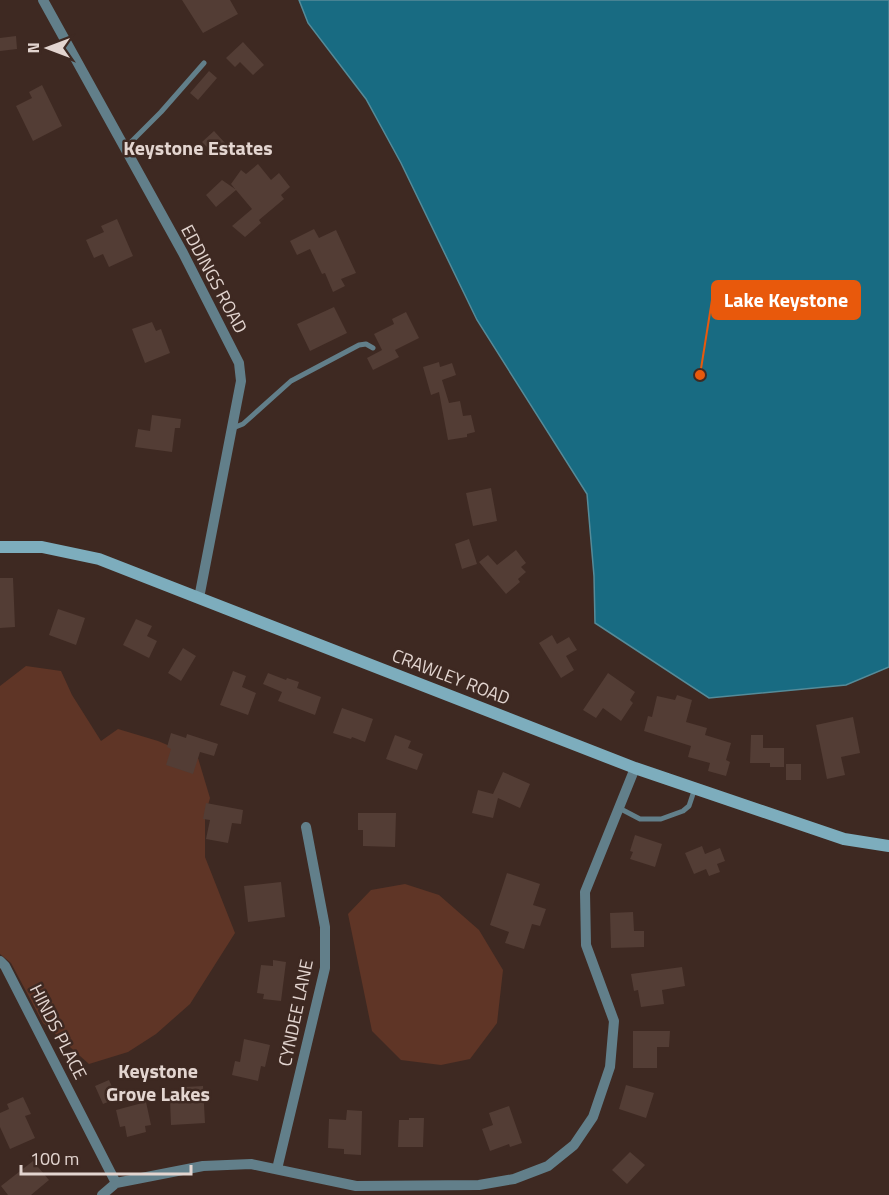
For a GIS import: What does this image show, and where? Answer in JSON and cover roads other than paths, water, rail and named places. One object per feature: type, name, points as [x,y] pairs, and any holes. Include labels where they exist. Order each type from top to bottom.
[{"type":"street","name":"EDDINGS ROAD","points":[[43,0],[183,253],[239,363],[241,381],[200,598]]},
{"type":"street","name":"CRAWLEY ROAD","points":[[0,547],[42,547],[99,559],[635,768],[844,838],[889,846]]},
{"type":"street","points":[[102,1195],[116,1184],[203,1166],[250,1164],[356,1186],[479,1185],[514,1179],[548,1166],[574,1145],[593,1118],[610,1067],[614,1021],[586,945],[585,892],[635,768]]},
{"type":"street","name":"CYNDEE LANE","points":[[277,1169],[325,968],[326,927],[306,826]]},
{"type":"street","name":"HINDS PLACE","points":[[0,961],[29,1010],[116,1184]]},
{"type":"lane","points":[[125,148],[161,112],[204,63]]},
{"type":"lane","points":[[232,428],[243,424],[298,377],[359,345],[366,344],[373,348]]},
{"type":"lane","points":[[619,808],[640,819],[661,819],[683,811],[689,806],[695,788]]},
{"type":"water","points":[[299,0],[889,0],[889,667],[846,685],[709,698],[595,623],[594,576],[587,494],[477,320],[401,163],[366,99],[308,23]]},
{"type":"place","name":"Lake Keystone","points":[[700,375]]},
{"type":"district","name":"Keystone Estates","points":[[198,148]]},
{"type":"district","name":"Keystone Grove Lakes","points":[[158,1082]]}]
